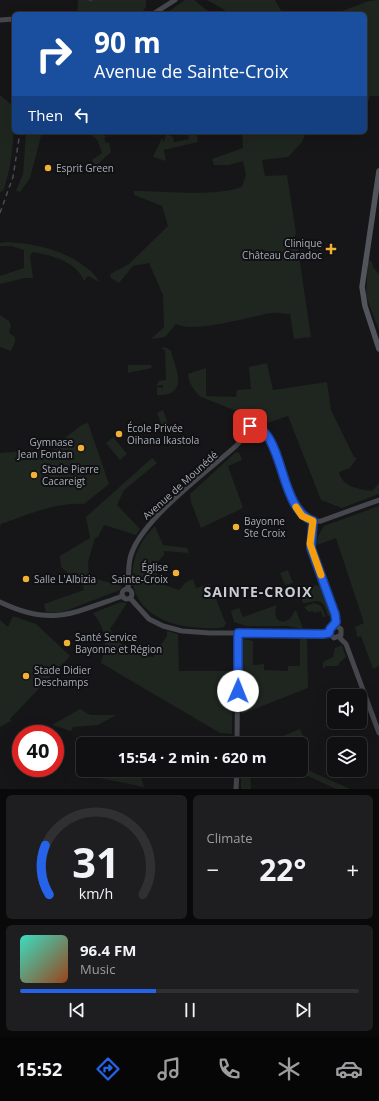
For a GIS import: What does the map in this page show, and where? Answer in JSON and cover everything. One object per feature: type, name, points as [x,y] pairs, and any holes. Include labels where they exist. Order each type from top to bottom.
[{"type":"main road","points":[[379,171],[362,287],[365,306],[379,349]]},
{"type":"street","points":[[156,12],[175,0]]},
{"type":"street","points":[[0,20],[12,19]]},
{"type":"street","name":"Avenue de Mounédé","points":[[128,589],[128,568],[132,552],[142,534],[165,510],[237,445],[251,423],[265,432],[270,439],[295,506],[302,516],[313,521]]},
{"type":"street","points":[[335,625],[335,614],[311,548],[313,521],[327,520],[379,500]]},
{"type":"street","points":[[123,596],[123,591],[128,589],[132,592],[130,598]]},
{"type":"street","points":[[0,602],[28,614],[53,617],[66,615],[123,596],[125,598],[130,598],[149,618],[171,629],[197,633],[329,633],[332,637],[339,637],[346,644],[379,733]]},
{"type":"street","points":[[329,633],[331,627],[335,625]]},
{"type":"street","points":[[335,625],[341,629],[339,637]]},
{"type":"street","points":[[237,737],[238,633]]},
{"type":"street","points":[[236,777],[236,789]]},
{"type":"shaded area","points":[[78,0],[146,0],[146,7],[142,12],[77,12]]},
{"type":"shaded area","points":[[185,0],[194,0],[208,11],[208,12],[168,12]]},
{"type":"shaded area","points":[[207,0],[275,0],[282,12],[224,12],[225,10]]},
{"type":"shaded area","points":[[379,0],[379,96],[370,96],[367,106],[367,12],[339,12],[369,1]]},
{"type":"shaded area","points":[[0,95],[12,105],[13,134],[9,170],[3,191],[0,192]]},
{"type":"shaded area","points":[[26,134],[41,134],[30,178],[20,192],[16,191],[23,174]]},
{"type":"shaded area","points":[[91,134],[102,134],[106,136],[104,138],[106,143],[109,142],[111,152],[97,165],[94,164],[92,160],[102,153],[98,141]]},
{"type":"shaded area","points":[[166,134],[173,137],[174,142],[189,139],[188,134],[196,134],[198,142],[164,150],[163,145],[166,161],[153,157],[162,138],[164,142]]},
{"type":"shaded area","points":[[242,134],[305,134],[302,142],[288,157],[262,160],[265,176],[287,175],[296,233],[294,239],[297,242],[311,337],[294,339],[290,314],[274,313],[208,326],[184,327],[176,324],[165,337],[151,339],[164,327],[163,295],[149,263],[133,266],[119,283],[111,278],[110,274],[129,264],[168,226],[162,206],[134,195],[134,191],[204,193],[231,190],[242,187],[246,175],[243,161],[229,165],[214,165],[212,159],[243,148]]},
{"type":"shaded area","points":[[8,242],[28,244],[57,251],[75,260],[88,269],[95,275],[99,282],[88,276],[84,281],[81,274],[76,269],[63,260],[33,252],[30,256],[33,278],[25,278],[0,284],[0,276],[24,268],[24,250],[11,246],[0,246],[0,243]]},
{"type":"shaded area","points":[[368,260],[372,262],[373,267],[379,274],[379,330],[366,296]]},
{"type":"shaded area","points":[[0,315],[9,321],[11,326],[9,333],[15,337],[15,342],[11,351],[0,347]]},
{"type":"shaded area","points":[[162,347],[171,351],[178,380],[177,387],[174,391],[167,394],[157,395],[157,387],[163,388],[163,385],[157,386],[158,381],[166,380],[165,350],[162,349]]},
{"type":"shaded area","points":[[267,363],[273,390],[327,382],[331,410],[354,457],[357,458],[350,468],[339,472],[341,477],[347,484],[372,491],[379,483],[379,494],[342,508],[321,500],[288,416],[267,423],[201,397],[189,381],[188,374],[206,368],[206,396],[236,397],[237,390],[251,389],[249,367]]},
{"type":"shaded area","points":[[128,365],[151,365],[152,368],[128,373]]},
{"type":"shaded area","points":[[163,410],[169,426],[163,428],[157,413]]},
{"type":"shaded area","name":"Stade Pierre Cacareigt","points":[[88,423],[109,484],[84,504],[52,507],[1,524],[0,527],[0,453],[43,450],[45,453],[58,448],[57,444],[82,425]]},
{"type":"shaded area","points":[[113,437],[127,454],[120,460],[106,443]]},
{"type":"shaded area","points":[[236,452],[240,454],[242,460],[228,466],[243,508],[201,528],[191,502],[190,494]]},
{"type":"shaded area","points":[[152,458],[157,463],[124,490],[117,505],[140,529],[136,535],[104,525],[98,537],[95,538],[88,562],[89,577],[122,586],[120,590],[60,613],[46,612],[44,604],[84,590],[83,586],[61,567],[60,556],[90,538],[86,517]]},
{"type":"shaded area","points":[[379,506],[379,666],[373,669],[361,636],[358,637],[356,634],[355,627],[364,623],[336,538],[317,545],[318,536],[324,526]]},
{"type":"shaded area","points":[[155,526],[163,545],[187,548],[189,553],[164,551],[164,555],[155,565],[159,583],[179,590],[186,582],[193,579],[196,588],[210,584],[226,624],[224,627],[197,628],[168,622],[146,608],[138,598],[132,573],[134,561],[146,536]]},
{"type":"shaded area","points":[[288,570],[293,583],[285,585],[280,573]]},
{"type":"shaded area","points":[[317,585],[320,587],[331,615],[328,616],[324,605],[319,601],[303,603],[299,591]]},
{"type":"shaded area","points":[[121,602],[127,603],[110,629],[122,645],[127,649],[139,655],[153,657],[167,636],[167,631],[178,634],[179,671],[233,671],[232,734],[220,733],[101,663],[105,649],[105,642],[101,625],[93,613]]},
{"type":"shaded area","points":[[314,603],[321,606],[326,617],[323,617],[321,611],[314,613],[313,611],[309,612],[304,607]]},
{"type":"shaded area","points":[[277,605],[275,612],[278,620],[288,620],[296,610],[303,629],[288,626],[246,626],[234,622],[231,611],[239,608],[243,617]]},
{"type":"shaded area","name":"Stade Didier Deschamps","points":[[13,616],[36,624],[70,656],[10,719],[11,721],[0,727],[0,620],[8,627]]},
{"type":"shaded area","points":[[243,639],[253,641],[253,665],[264,664],[264,670],[288,671],[288,666],[300,666],[300,639],[307,639],[308,688],[242,714]]},
{"type":"shaded area","points":[[342,645],[346,657],[338,666],[326,666],[323,669],[323,662],[333,657],[335,648]]},
{"type":"shaded area","points":[[80,709],[90,715],[116,715],[98,725],[73,727],[71,731],[64,729],[64,725],[52,725]]},
{"type":"shaded area","points":[[300,729],[304,737],[283,737]]},
{"type":"shaded area","points":[[308,770],[350,789],[336,789],[308,776]]},
{"type":"shaded area","points":[[98,777],[141,777],[144,787]]},
{"type":"shaded area","points":[[241,777],[250,777],[251,789],[241,789]]},
{"type":"railway","points":[[0,213],[13,177],[20,134]]},
{"type":"slow traffic","points":[[296,507],[302,516],[313,521],[310,544],[321,575]]},
{"type":"place","name":"Esprit Green","points":[[48,168]]},
{"type":"place","name":"Clinique Château Caradoc","points":[[331,249]]},
{"type":"place","name":"École Privée Oihana Ikastola","points":[[119,434]]},
{"type":"place","name":"Gymnase Jean Fontan","points":[[81,448]]},
{"type":"place","name":"Stade Pierre Cacareigt","points":[[34,475]]},
{"type":"place","name":"Bayonne Ste Croix","points":[[236,527]]},
{"type":"place","name":"Église Sainte-Croix","points":[[176,573]]},
{"type":"place","name":"Salle L'Albizia","points":[[26,579]]},
{"type":"place","name":"Santé Service Bayonne et Région","points":[[67,643]]},
{"type":"place","name":"Stade Didier Deschamps","points":[[26,676]]},
{"type":"district","name":"SAINTE-CROIX","points":[[258,592]]},
{"type":"route","points":[[238,691],[238,633],[323,634],[329,633],[331,627],[335,625],[336,622],[335,614],[310,544],[313,521],[302,516],[295,506],[270,439],[260,428],[251,423],[250,426]]}]
